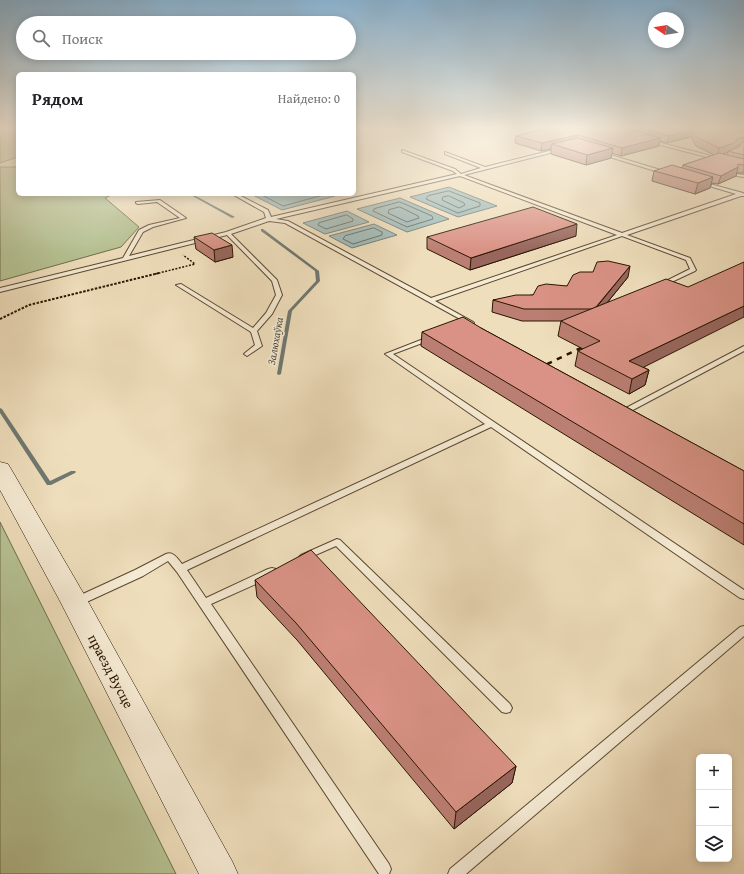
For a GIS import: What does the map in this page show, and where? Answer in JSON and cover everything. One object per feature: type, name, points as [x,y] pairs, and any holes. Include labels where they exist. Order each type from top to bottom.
[{"type":"street","name":"праезд Вусце","points":[[0,469],[75,603],[219,874]]},
{"type":"lane","points":[[451,169],[460,175],[688,259],[693,270],[653,288]]},
{"type":"lane","points":[[0,290],[228,233],[269,220],[481,169]]},
{"type":"lane","points":[[654,169],[672,174]]},
{"type":"lane","points":[[738,174],[744,176]]},
{"type":"lane","points":[[694,181],[743,194]]},
{"type":"lane","points":[[432,300],[621,234],[743,194]]},
{"type":"lane","points":[[238,196],[266,211],[269,220]]},
{"type":"lane","points":[[125,259],[141,231],[151,226],[184,218],[158,201],[138,203]]},
{"type":"lane","points":[[269,220],[286,222],[432,300],[478,327]]},
{"type":"lane","points":[[228,233],[275,281],[279,296],[269,314],[254,331]]},
{"type":"lane","points":[[179,285],[254,331],[259,346],[247,354]]},
{"type":"lane","points":[[438,335],[388,354],[744,595]]},
{"type":"lane","points":[[628,410],[744,348]]},
{"type":"lane","points":[[181,569],[491,424]]},
{"type":"lane","points":[[295,561],[337,542],[506,708]]},
{"type":"lane","points":[[75,603],[139,573],[169,556],[181,569],[384,869]]},
{"type":"lane","points":[[204,603],[281,568]]},
{"type":"lane","points":[[455,874],[744,630]]},
{"type":"path","points":[[0,319],[29,305],[196,264],[172,247]]},
{"type":"green space","points":[[0,169],[16,169],[16,196],[109,196],[105,198],[139,227],[121,247],[0,281]]},
{"type":"green space","points":[[0,522],[176,874],[0,874]]},
{"type":"water","points":[[449,187],[497,206],[458,217],[410,197]]},
{"type":"water","points":[[255,196],[335,196],[282,210]]},
{"type":"water","points":[[400,198],[449,219],[407,232],[357,209]]},
{"type":"water","points":[[347,211],[369,222],[325,234],[303,223]]},
{"type":"water","points":[[374,224],[397,235],[352,248],[329,236]]},
{"type":"building","points":[[661,169],[685,169],[713,177],[698,183],[654,171]]},
{"type":"building","points":[[696,169],[735,169],[721,176]]},
{"type":"building","points":[[533,207],[577,224],[471,258],[427,237]]},
{"type":"building","points":[[212,233],[232,245],[214,250],[194,237]]},
{"type":"building","points":[[608,261],[630,266],[596,307],[592,309],[524,309],[493,300],[516,295],[533,295],[538,286],[546,284],[567,286],[573,275],[580,272],[593,272],[597,262]]},
{"type":"building","points":[[744,262],[744,306],[629,361],[649,370],[632,379],[578,351],[600,341],[561,321],[666,279],[688,287]]},
{"type":"building","points":[[463,317],[744,471],[744,524],[422,332]]},
{"type":"building","points":[[311,550],[516,766],[456,812],[296,623],[255,580]]},
{"type":"waterway","name":"Залюхаўка","points":[[194,196],[233,217]]},
{"type":"waterway","name":"Залюхаўка","points":[[262,230],[317,271],[318,281],[290,311],[279,374]]},
{"type":"waterway","points":[[0,409],[49,484],[73,472]]},
{"type":"railway","points":[[537,369],[591,343]]}]
